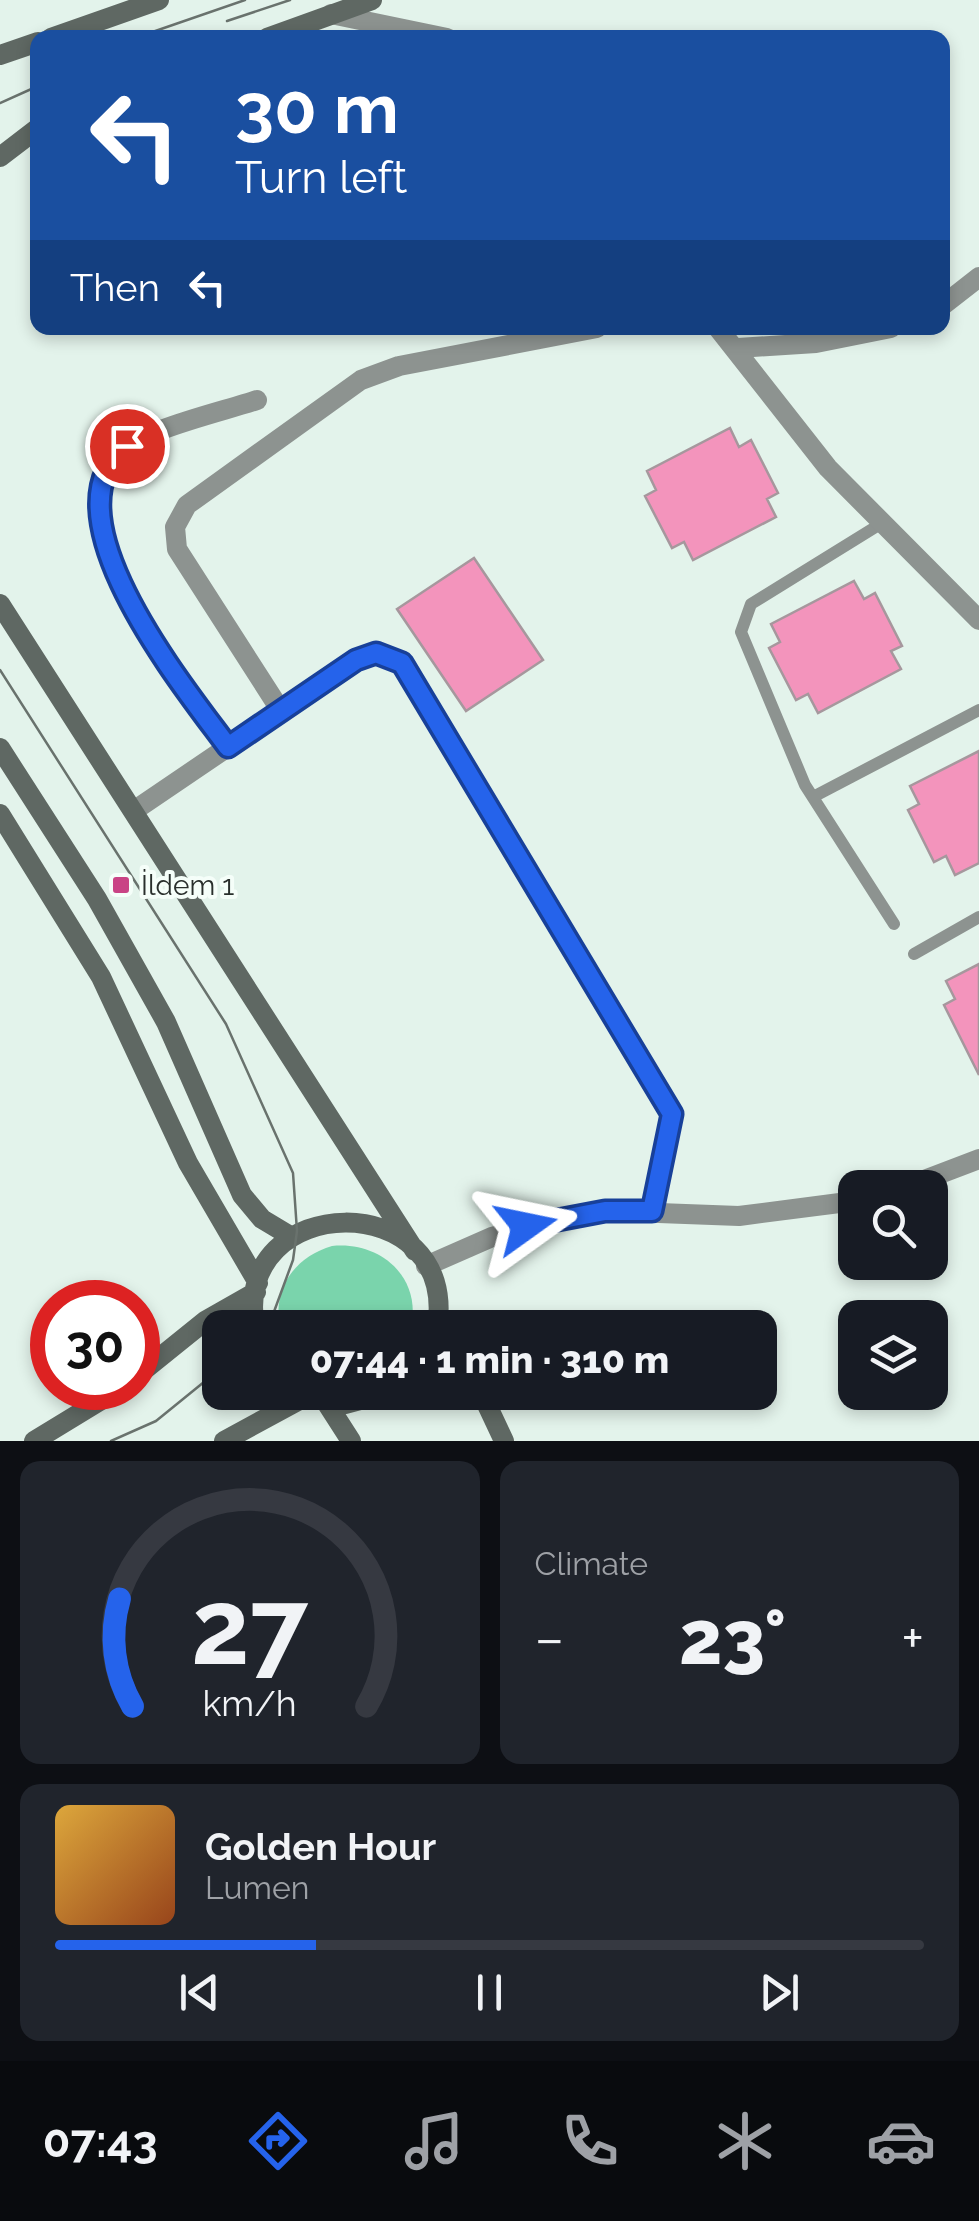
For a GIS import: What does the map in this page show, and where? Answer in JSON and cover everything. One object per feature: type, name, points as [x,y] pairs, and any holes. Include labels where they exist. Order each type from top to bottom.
[{"type":"street","points":[[73,30],[159,0]]},
{"type":"street","points":[[288,30],[372,0]]},
{"type":"street","points":[[331,14],[408,30]]},
{"type":"street","points":[[0,55],[30,45]]},
{"type":"street","points":[[0,134],[30,127]]},
{"type":"street","points":[[0,157],[30,132]]},
{"type":"street","points":[[950,300],[979,277]]},
{"type":"street","points":[[281,711],[177,550],[175,527],[186,505],[336,394],[370,376],[399,366],[561,335]]},
{"type":"street","points":[[725,335],[794,426],[882,523],[979,620]]},
{"type":"street","points":[[738,348],[816,343],[856,335]]},
{"type":"street","points":[[228,747],[134,612],[106,540],[100,490],[107,467],[127,446],[257,400]]},
{"type":"street","points":[[0,604],[420,1258],[441,1310]]},
{"type":"street","points":[[135,810],[366,656],[387,654],[408,669],[672,1114],[652,1211]]},
{"type":"street","points":[[0,748],[97,899],[166,1022],[242,1195],[262,1219],[292,1237]]},
{"type":"street","points":[[0,814],[101,977],[188,1164],[257,1287]]},
{"type":"street","points":[[948,1171],[979,1159]]},
{"type":"street","points":[[420,1258],[526,1226],[605,1211],[739,1216],[838,1203]]},
{"type":"street","points":[[256,1310],[257,1287],[266,1265],[292,1237],[308,1227],[346,1220],[384,1228],[420,1258]]},
{"type":"street","points":[[160,1357],[257,1287]]},
{"type":"street","points":[[437,1310],[438,1303]]},
{"type":"street","points":[[34,1441],[85,1410]]},
{"type":"street","points":[[224,1441],[285,1410]]},
{"type":"street","points":[[323,1410],[351,1441]]},
{"type":"street","points":[[489,1410],[504,1441]]},
{"type":"lane","points":[[882,523],[751,604],[741,623],[742,641],[813,797],[894,924]]},
{"type":"lane","points":[[813,797],[979,710]]},
{"type":"lane","points":[[914,954],[979,918]]},
{"type":"green space","points":[[350,1246],[381,1256],[403,1278],[413,1310],[278,1310],[289,1276],[319,1251]]},
{"type":"building","points":[[730,428],[739,447],[751,440],[778,493],[767,499],[776,517],[693,560],[684,542],[672,548],[645,496],[656,490],[647,471]]},
{"type":"building","points":[[474,558],[543,660],[466,711],[397,609]]},
{"type":"building","points":[[854,581],[864,599],[875,593],[902,646],[891,651],[901,669],[818,713],[808,694],[796,700],[769,648],[780,642],[771,624]]},
{"type":"building","points":[[979,751],[979,863],[955,875],[946,856],[934,862],[908,810],[919,804],[910,786]]},
{"type":"building","points":[[979,964],[979,1075],[944,1005],[955,999],[946,981]]},
{"type":"tram line","points":[[158,30],[245,0]]},
{"type":"tram line","points":[[227,21],[290,0]]},
{"type":"tram line","points":[[0,103],[30,90]]},
{"type":"tram line","points":[[0,670],[226,1024],[293,1173],[297,1231],[293,1260],[275,1310]]},
{"type":"tram line","points":[[111,1441],[156,1421],[202,1384]]},
{"type":"place","name":"İldem 1","points":[[121,885]]},
{"type":"route","points":[[127,446],[107,467],[100,490],[102,520],[114,564],[147,634],[228,747],[356,660],[376,653],[396,658],[408,669],[672,1114],[652,1211],[605,1211],[526,1226]]}]
